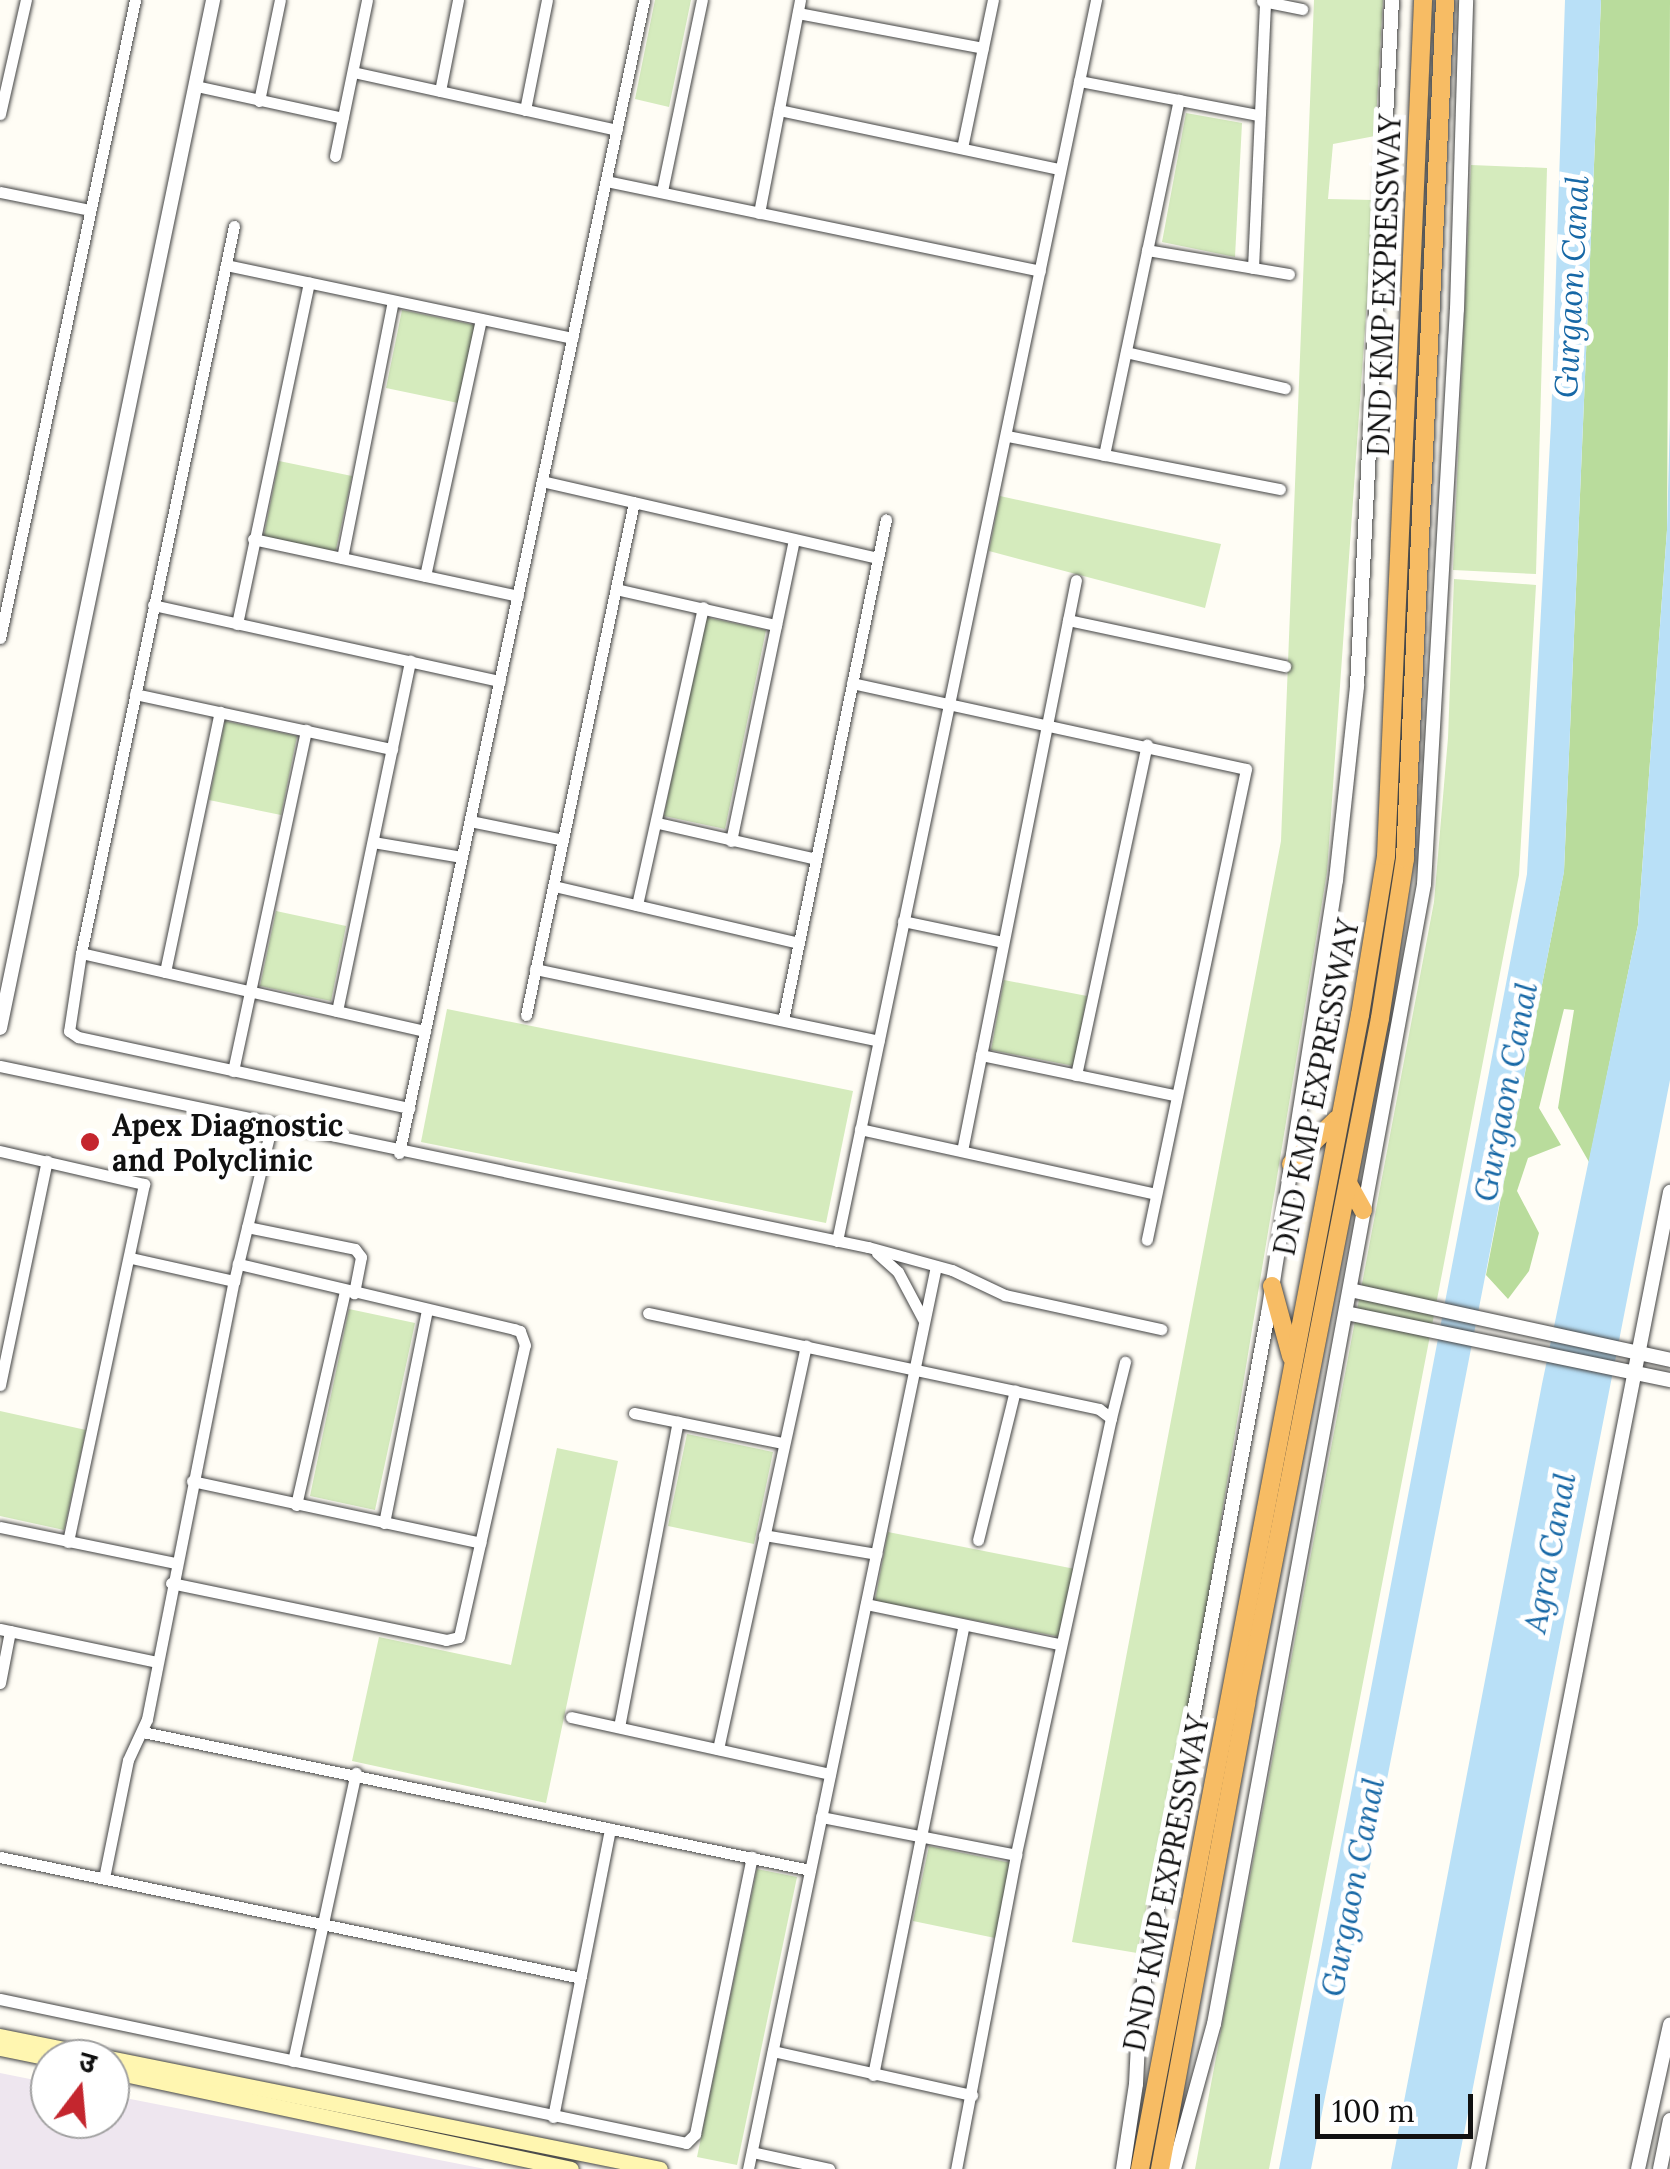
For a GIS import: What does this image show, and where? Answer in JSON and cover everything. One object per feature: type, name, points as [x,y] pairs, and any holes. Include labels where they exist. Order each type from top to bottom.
[{"type":"highway","name":"DND KMP EXPRESSWAY","points":[[1140,2169],[1386,856],[1424,0]]},
{"type":"highway","name":"DND KMP EXPRESSWAY","points":[[1160,2169],[1406,858],[1444,0]]},
{"type":"highway","points":[[1291,1164],[1337,1120]]},
{"type":"highway","points":[[1348,1183],[1364,1210]]},
{"type":"highway","points":[[1272,1286],[1292,1361]]},
{"type":"main road","points":[[0,2036],[660,2169]]},
{"type":"main road","points":[[0,2048],[30,2054]]},
{"type":"main road","points":[[130,2075],[572,2169]]},
{"type":"street","points":[[0,114],[26,0]]},
{"type":"street","points":[[0,638],[135,0]]},
{"type":"street","points":[[0,1028],[213,0]]},
{"type":"street","points":[[258,100],[280,0]]},
{"type":"street","points":[[335,156],[367,0]]},
{"type":"street","points":[[440,91],[458,0]]},
{"type":"street","points":[[526,110],[547,0]]},
{"type":"street","points":[[400,1153],[644,0]]},
{"type":"street","points":[[662,192],[702,0]]},
{"type":"street","points":[[962,148],[993,0]]},
{"type":"street","points":[[837,1241],[1096,0]]},
{"type":"street","points":[[1122,2169],[1136,2084],[1134,2044],[1140,2003],[1272,1286],[1336,880],[1357,686],[1392,0]]},
{"type":"street","points":[[1174,2169],[1214,2024],[1424,884],[1456,309],[1466,0]]},
{"type":"street","points":[[1253,268],[1262,1],[1302,9]]},
{"type":"street","points":[[759,213],[799,7],[983,48]]},
{"type":"street","points":[[353,72],[617,130]]},
{"type":"street","points":[[1079,80],[1258,116]]},
{"type":"street","points":[[196,86],[342,118]]},
{"type":"street","points":[[1104,455],[1178,100]]},
{"type":"street","points":[[779,110],[1060,169]]},
{"type":"street","points":[[606,181],[1040,271]]},
{"type":"street","points":[[0,192],[90,210]]},
{"type":"street","points":[[234,226],[152,606],[69,1026],[72,1035],[409,1108]]},
{"type":"street","points":[[1146,250],[1289,274]]},
{"type":"street","points":[[226,266],[572,338]]},
{"type":"street","points":[[237,624],[309,283]]},
{"type":"street","points":[[342,558],[393,301]]},
{"type":"street","points":[[425,576],[482,319]]},
{"type":"street","points":[[1126,352],[1284,388]]},
{"type":"street","points":[[1008,436],[1280,489]]},
{"type":"street","points":[[542,481],[877,558]]},
{"type":"street","points":[[526,1015],[634,502]]},
{"type":"street","points":[[783,1020],[886,519]]},
{"type":"street","points":[[253,539],[518,596]]},
{"type":"street","points":[[731,841],[794,540]]},
{"type":"street","points":[[962,1151],[1076,580]]},
{"type":"street","points":[[616,589],[776,625]]},
{"type":"street","points":[[152,606],[500,681]]},
{"type":"street","points":[[638,905],[703,607]]},
{"type":"street","points":[[1068,620],[1285,666]]},
{"type":"street","points":[[337,1011],[410,662]]},
{"type":"street","points":[[852,683],[1242,765],[1246,772],[1147,1240]]},
{"type":"street","points":[[134,694],[392,749]]},
{"type":"street","points":[[165,972],[220,712]]},
{"type":"street","points":[[233,1071],[306,730]]},
{"type":"street","points":[[1076,1075],[1147,745]]},
{"type":"street","points":[[470,821],[563,840]]},
{"type":"street","points":[[658,824],[816,859]]},
{"type":"street","points":[[372,842],[462,858]]},
{"type":"street","points":[[554,886],[798,943]]},
{"type":"street","points":[[903,920],[1003,942]]},
{"type":"street","points":[[81,953],[425,1031]]},
{"type":"street","points":[[535,969],[879,1041]]},
{"type":"street","points":[[981,1055],[1176,1095]]},
{"type":"street","points":[[0,1066],[400,1153],[868,1248],[936,1266],[1004,1294],[1162,1329]]},
{"type":"street","points":[[104,1878],[128,1760],[143,1732],[234,1281],[272,1124]]},
{"type":"street","points":[[860,1128],[1156,1194]]},
{"type":"street","points":[[0,1150],[144,1184],[68,1542]]},
{"type":"street","points":[[0,1385],[47,1161]]},
{"type":"street","points":[[1478,2169],[1633,1350],[1670,1192]]},
{"type":"street","points":[[247,1227],[354,1249],[361,1257],[296,1505]]},
{"type":"street","points":[[868,1248],[898,1272],[924,1323]]},
{"type":"street","points":[[130,1258],[234,1281]]},
{"type":"street","points":[[171,1583],[452,1641],[462,1630],[524,1337],[514,1329],[238,1264]]},
{"type":"street","points":[[748,2169],[936,1266]]},
{"type":"street","points":[[1350,1290],[1670,1360]]},
{"type":"street","points":[[384,1523],[427,1310]]},
{"type":"street","points":[[648,1313],[1099,1409],[1111,1418]]},
{"type":"street","points":[[1346,1314],[1540,1350],[1670,1380]]},
{"type":"street","points":[[1524,1347],[1539,1329]]},
{"type":"street","points":[[718,1749],[806,1344]]},
{"type":"street","points":[[956,2169],[1060,1644],[1125,1362]]},
{"type":"street","points":[[978,1540],[1015,1390]]},
{"type":"street","points":[[634,1413],[783,1443]]},
{"type":"street","points":[[618,1727],[678,1422]]},
{"type":"street","points":[[192,1481],[480,1544]]},
{"type":"street","points":[[0,1527],[176,1564]]},
{"type":"street","points":[[764,1535],[876,1554]]},
{"type":"street","points":[[866,1604],[1060,1644]]},
{"type":"street","points":[[873,2075],[964,1625]]},
{"type":"street","points":[[0,1683],[5,1630],[157,1662]]},
{"type":"street","points":[[571,1716],[830,1774]]},
{"type":"street","points":[[143,1732],[356,1773],[810,1870]]},
{"type":"street","points":[[294,2061],[356,1773]]},
{"type":"street","points":[[822,1817],[1016,1856]]},
{"type":"street","points":[[553,2117],[610,1829]]},
{"type":"street","points":[[0,1999],[686,2144],[693,2139],[752,1856]]},
{"type":"street","points":[[0,1857],[581,1978]]},
{"type":"street","points":[[1638,2169],[1670,2025]]},
{"type":"street","points":[[773,2050],[972,2094]]},
{"type":"street","points":[[1660,2169],[1670,2120]]},
{"type":"street","points":[[752,2152],[828,2169]]},
{"type":"shaded area","points":[[0,2073],[30,2079],[30,2139],[130,2139],[130,2099],[485,2169],[0,2169]]},
{"type":"green space","points":[[655,0],[691,0],[669,107],[635,99]]},
{"type":"green space","points":[[1314,0],[1383,0],[1375,136],[1333,144],[1328,199],[1374,200],[1327,872],[1200,1647],[1137,1953],[1072,1942],[1281,841]]},
{"type":"green space","points":[[1601,0],[1670,0],[1667,530],[1638,925],[1589,1162],[1558,1108],[1574,1010],[1564,1009],[1539,1108],[1561,1145],[1528,1158],[1517,1191],[1539,1233],[1529,1271],[1508,1299],[1486,1275],[1564,871]]},
{"type":"green space","points":[[1186,113],[1242,123],[1235,257],[1162,242]]},
{"type":"green space","points":[[1471,165],[1547,168],[1536,574],[1453,570]]},
{"type":"green space","points":[[402,310],[475,325],[458,403],[386,388]]},
{"type":"green space","points":[[279,461],[352,476],[335,554],[263,540]]},
{"type":"green space","points":[[1000,496],[1221,544],[1205,608],[989,551]]},
{"type":"green space","points":[[1454,579],[1536,585],[1519,875],[1269,2169],[1195,2169],[1434,902],[1448,738]]},
{"type":"green space","points":[[705,617],[766,630],[725,829],[664,816]]},
{"type":"green space","points":[[225,721],[297,736],[281,815],[209,800]]},
{"type":"green space","points":[[276,911],[346,926],[331,1001],[260,986]]},
{"type":"green space","points":[[1004,980],[1087,996],[1074,1066],[991,1050]]},
{"type":"green space","points":[[447,1009],[853,1091],[826,1223],[421,1142]]},
{"type":"green space","points":[[349,1309],[415,1323],[375,1510],[310,1496]]},
{"type":"green space","points":[[0,1411],[86,1430],[64,1530],[0,1516]]},
{"type":"green space","points":[[687,1434],[773,1452],[754,1544],[668,1526]]},
{"type":"green space","points":[[557,1448],[618,1461],[546,1803],[352,1761],[379,1637],[511,1665]]},
{"type":"green space","points":[[888,1532],[1075,1569],[1061,1637],[875,1601]]},
{"type":"green space","points":[[929,1846],[1011,1863],[995,1938],[913,1921]]},
{"type":"green space","points":[[757,1869],[797,1877],[737,2165],[697,2157]]},
{"type":"water","name":"Gurgaon Canal","points":[[1565,0],[1601,0],[1564,872],[1311,2169],[1279,2169],[1527,874],[1551,423]]},
{"type":"water","name":"Agra Canal","points":[[1670,417],[1670,1080],[1457,2169],[1391,2169],[1542,1384],[1638,925],[1667,530]]},
{"type":"place","name":"Apex Diagnostic and Polyclinic","points":[[90,1142]]}]
